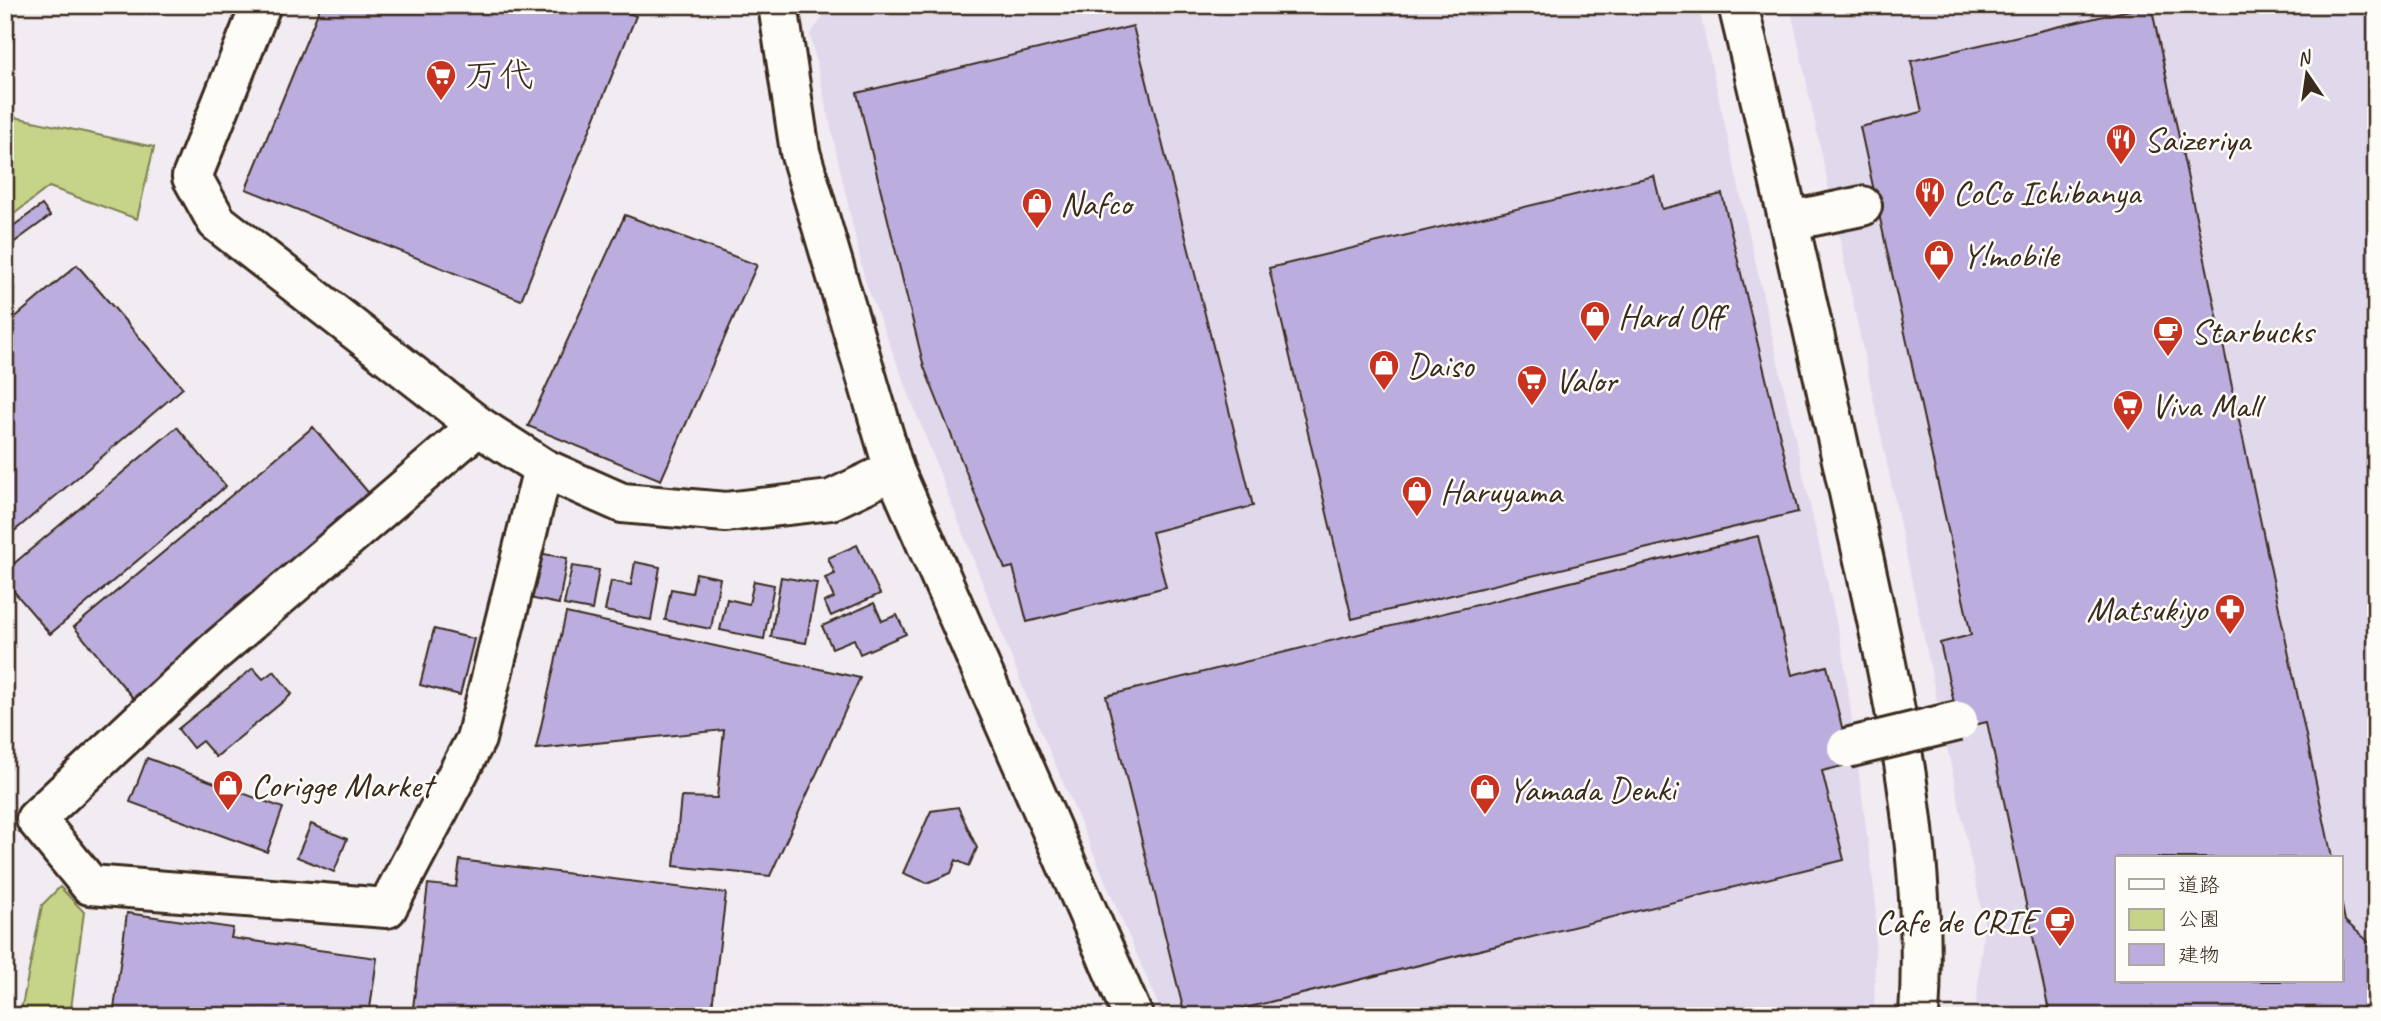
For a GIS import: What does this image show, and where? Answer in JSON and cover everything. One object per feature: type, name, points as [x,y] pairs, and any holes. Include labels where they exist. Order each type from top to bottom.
[{"type":"street","points":[[261,5],[192,177],[217,222],[478,426],[543,468],[622,503],[726,512],[831,500],[894,470]]},
{"type":"street","points":[[778,5],[800,152],[894,470],[1133,1016]]},
{"type":"street","points":[[1738,5],[1790,221],[1897,712],[1922,923],[1919,1016]]},
{"type":"street","points":[[1790,221],[1862,206]]},
{"type":"street","points":[[478,426],[212,654],[36,819],[90,885],[387,908],[476,739],[543,468]]},
{"type":"street","points":[[1847,748],[1958,722]]},
{"type":"shaded area","points":[[1119,5],[1698,5],[1843,652],[1876,904],[1874,1016],[1163,1016],[1029,703],[865,281],[810,34],[828,10],[1032,14]]},
{"type":"shaded area","name":"Viva Mall","points":[[1790,5],[2376,5],[2376,1016],[1975,1016],[1984,922]]},
{"type":"green space","points":[[5,115],[154,147],[137,219],[49,187],[5,221]]},
{"type":"green space","points":[[60,887],[84,912],[70,1016],[20,1016],[42,905]]},
{"type":"building","name":"万代","points":[[321,5],[611,5],[636,16],[521,300],[246,189]]},
{"type":"building","name":"Viva Mall","points":[[2151,5],[2332,856],[2115,856],[2115,982],[2342,982],[2342,906],[2345,921],[2369,942],[2376,940],[2376,1016],[2050,1016],[1987,722],[1960,728],[1940,643],[1971,635],[1860,127],[1922,112],[1911,61]]},
{"type":"building","name":"Nafco","points":[[1133,26],[1253,506],[1152,532],[1166,587],[1027,622],[1013,567],[1005,569],[924,367],[857,93]]},
{"type":"building","points":[[1654,176],[1662,209],[1722,194],[1798,512],[1352,619],[1269,268]]},
{"type":"building","points":[[42,205],[50,216],[5,249],[5,232]]},
{"type":"building","points":[[625,215],[757,265],[661,480],[528,426]]},
{"type":"building","points":[[77,265],[183,388],[5,539],[5,326]]},
{"type":"building","points":[[177,427],[226,486],[50,634],[5,581],[5,571]]},
{"type":"building","points":[[313,427],[372,497],[133,698],[74,627]]},
{"type":"building","name":"Yamada Denki","points":[[1758,536],[1792,675],[1827,666],[1851,764],[1822,771],[1844,860],[1213,1016],[1185,1016],[1106,696]]},
{"type":"building","points":[[857,545],[880,594],[831,616],[824,602],[834,598],[825,578],[835,574],[828,558]]},
{"type":"building","points":[[538,553],[567,558],[559,604],[529,598]]},
{"type":"building","points":[[635,562],[660,567],[651,620],[605,611],[611,581],[631,585]]},
{"type":"building","points":[[572,566],[599,570],[592,610],[564,605]]},
{"type":"building","points":[[696,573],[720,578],[711,629],[665,620],[671,589],[692,593]]},
{"type":"building","points":[[781,577],[817,583],[806,643],[771,637]]},
{"type":"building","points":[[754,581],[774,585],[764,639],[720,630],[727,599],[749,604]]},
{"type":"building","points":[[874,603],[882,621],[897,615],[906,634],[860,654],[854,639],[832,648],[822,626]]},
{"type":"building","points":[[566,613],[860,678],[770,876],[674,866],[681,797],[717,798],[724,730],[536,749]]},
{"type":"building","points":[[434,629],[474,639],[460,695],[420,685]]},
{"type":"building","points":[[253,668],[263,679],[274,671],[292,694],[216,757],[202,741],[193,748],[178,729]]},
{"type":"building","points":[[147,758],[283,808],[267,852],[130,802]]},
{"type":"building","points":[[958,807],[977,848],[969,866],[956,860],[951,873],[927,883],[903,873],[931,811]]},
{"type":"building","points":[[311,824],[347,839],[334,872],[297,857]]},
{"type":"building","points":[[460,860],[726,893],[711,1016],[412,1016],[428,884],[456,887]]},
{"type":"building","points":[[127,913],[233,928],[231,938],[377,958],[369,1016],[113,1016]]},
{"type":"place","name":"万代","points":[[441,102]]},
{"type":"place","name":"Saizeriya","points":[[2121,166]]},
{"type":"place","name":"CoCo Ichibanya","points":[[1930,219]]},
{"type":"place","name":"Nafco","points":[[1037,230]]},
{"type":"place","name":"Y!mobile","points":[[1939,282]]},
{"type":"place","name":"Hard Off","points":[[1595,343]]},
{"type":"place","name":"Starbucks","points":[[2168,358]]},
{"type":"place","name":"Daiso","points":[[1384,392]]},
{"type":"place","name":"Valor","points":[[1532,407]]},
{"type":"place","name":"Viva Mall","points":[[2128,432]]},
{"type":"place","name":"Haruyama","points":[[1417,518]]},
{"type":"place","name":"Matsukiyo","points":[[2230,636]]},
{"type":"place","name":"Corigge Market","points":[[228,812]]},
{"type":"place","name":"Yamada Denki","points":[[1485,816]]},
{"type":"place","name":"Cafe de CRIE","points":[[2060,948]]}]
